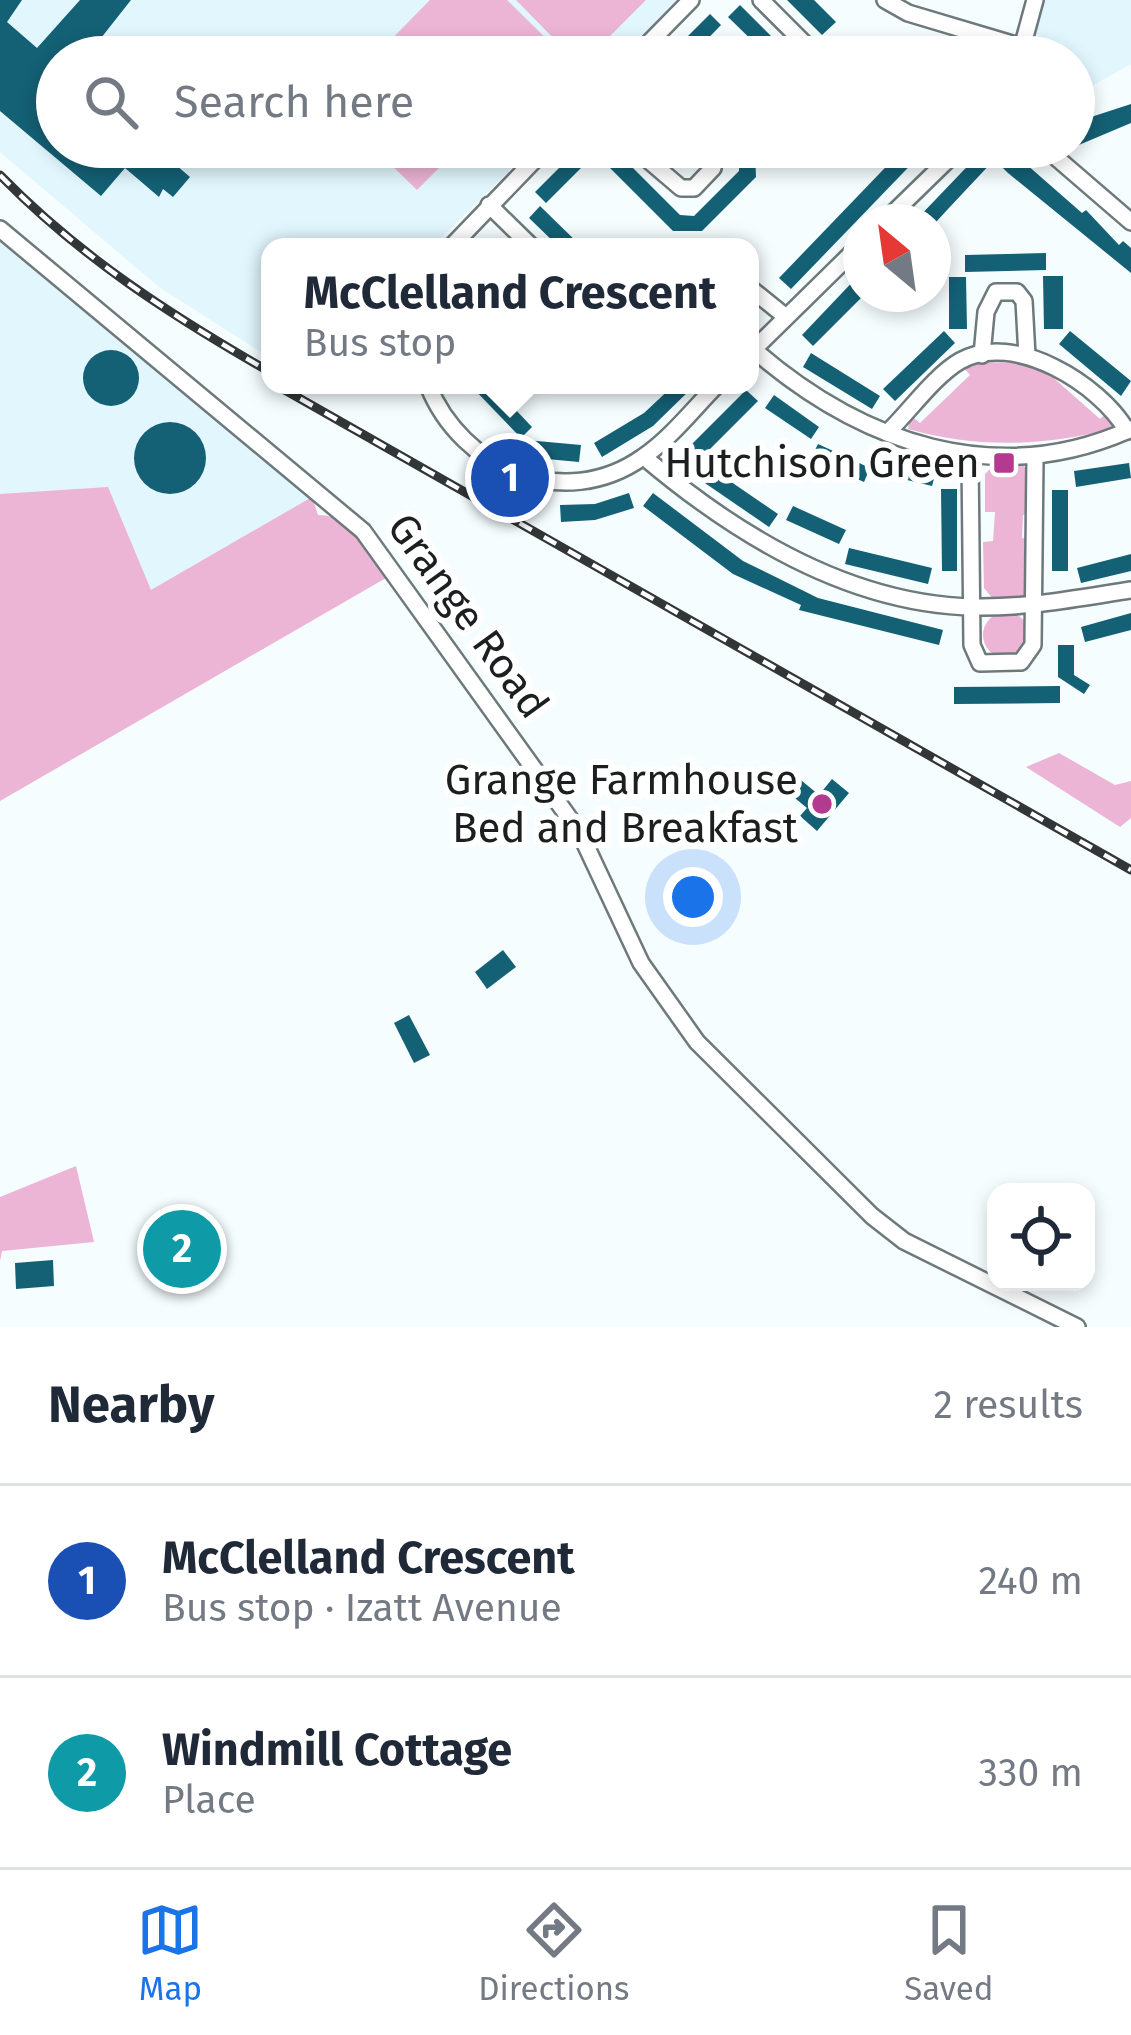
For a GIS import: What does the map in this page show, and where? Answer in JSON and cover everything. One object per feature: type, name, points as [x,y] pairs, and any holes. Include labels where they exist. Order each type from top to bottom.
[{"type":"street","points":[[656,36],[692,0]]},
{"type":"street","points":[[761,0],[797,36]]},
{"type":"street","points":[[885,0],[975,36]]},
{"type":"street","points":[[1025,36],[1035,0]]},
{"type":"street","points":[[459,238],[526,168]]},
{"type":"street","points":[[658,168],[681,188],[706,179],[712,168]]},
{"type":"street","points":[[902,204],[939,168]]},
{"type":"street","points":[[1068,168],[1131,222]]},
{"type":"street","points":[[490,205],[523,238]]},
{"type":"street","name":"Grange Road","points":[[0,229],[363,531],[580,833],[640,963],[697,1042],[872,1216],[904,1241],[1077,1327]]},
{"type":"street","points":[[759,344],[843,262]]},
{"type":"street","points":[[982,355],[986,312],[996,292],[1017,292],[1024,301],[1027,356]]},
{"type":"street","points":[[759,295],[786,317]]},
{"type":"street","points":[[759,356],[817,400],[887,433],[970,457],[1035,459],[1084,449],[1129,430],[1116,411],[1049,361],[982,355],[960,361],[887,433]]},
{"type":"street","points":[[433,394],[455,434],[506,471],[559,482],[618,470],[644,457],[708,394]]},
{"type":"street","points":[[644,457],[700,505],[782,554],[878,592],[970,607],[1031,606],[1131,590]]},
{"type":"street","points":[[970,457],[970,607],[972,645],[980,663],[1022,662],[1033,645],[1035,459]]},
{"type":"shaded area","points":[[0,0],[678,0],[643,36],[36,36],[36,168],[512,168],[441,238],[261,238],[261,352],[159,287],[0,152]]},
{"type":"shaded area","points":[[430,0],[507,0],[544,36],[395,36]]},
{"type":"shaded area","points":[[516,0],[646,0],[610,36],[551,36]]},
{"type":"shaded area","points":[[1039,0],[1131,0],[1131,64],[1095,84],[1095,36],[1031,36]]},
{"type":"shaded area","points":[[394,168],[439,168],[417,190]]},
{"type":"shaded area","points":[[0,241],[312,497],[151,591],[15,495],[0,494]]},
{"type":"shaded area","points":[[969,362],[1046,363],[1048,373],[1100,419],[1109,411],[1116,428],[1012,443],[961,440],[908,429],[911,416],[920,423],[970,375],[963,367]]},
{"type":"shaded area","points":[[1022,464],[1031,475],[1030,514],[1023,515],[1022,538],[1029,539],[1029,592],[1020,599],[993,599],[984,588],[983,542],[993,541],[995,512],[985,512],[985,474],[993,466]]},
{"type":"shaded area","points":[[108,487],[151,590],[312,497],[318,515],[350,528],[386,578],[0,801],[0,494]]},
{"type":"shaded area","points":[[1006,612],[1022,619],[1029,635],[1022,651],[1006,658],[990,651],[983,635],[990,619]]},
{"type":"shaded area","points":[[1059,753],[1115,785],[1131,781],[1131,818],[1120,827],[1026,767]]},
{"type":"shaded area","points":[[76,1166],[94,1242],[2,1251],[0,1261],[0,1197]]},
{"type":"building","points":[[0,0],[22,0],[7,22],[36,47],[36,141],[0,111]]},
{"type":"building","points":[[80,0],[131,0],[103,36],[48,36]]},
{"type":"building","points":[[787,0],[814,0],[836,22],[822,35]]},
{"type":"building","points":[[740,5],[771,36],[747,36],[728,17]]},
{"type":"building","points":[[710,14],[721,25],[710,36],[688,36]]},
{"type":"building","points":[[1131,104],[1131,123],[1095,138],[1095,116]]},
{"type":"building","points":[[68,168],[125,168],[101,196]]},
{"type":"building","points":[[125,168],[180,168],[190,177],[173,197],[163,189],[159,197]]},
{"type":"building","points":[[559,168],[581,168],[546,203],[535,192]]},
{"type":"building","points":[[610,168],[633,168],[680,215],[694,216],[739,168],[756,168],[756,177],[702,231],[673,231]]},
{"type":"building","points":[[885,168],[908,168],[873,204],[850,204]]},
{"type":"building","points":[[966,168],[987,168],[951,206],[931,204]]},
{"type":"building","points":[[1003,168],[1030,168],[1082,213],[1086,210],[1119,245],[1123,241],[1131,248],[1131,273]]},
{"type":"building","points":[[540,206],[573,238],[550,238],[529,218]]},
{"type":"building","points":[[843,211],[843,235],[791,289],[779,278]]},
{"type":"building","points":[[1046,253],[1046,270],[965,272],[965,255]]},
{"type":"building","points":[[1043,276],[1063,276],[1063,329],[1044,329]]},
{"type":"building","points":[[951,277],[966,277],[967,329],[949,329]]},
{"type":"building","points":[[843,292],[843,312],[847,312],[813,346],[802,335]]},
{"type":"building","points":[[944,331],[955,343],[895,401],[883,389]]},
{"type":"building","points":[[1070,331],[1131,381],[1121,396],[1059,344]]},
{"type":"building","points":[[111,350],[131,358],[139,378],[131,398],[111,406],[91,398],[83,378],[91,358]]},
{"type":"building","points":[[811,353],[880,396],[872,409],[803,367]]},
{"type":"building","points":[[479,394],[501,394],[532,427],[521,438]]},
{"type":"building","points":[[664,394],[686,394],[653,426],[602,457],[594,443],[644,413]]},
{"type":"building","points":[[742,394],[758,401],[700,459],[688,448]]},
{"type":"building","points":[[774,395],[819,427],[811,439],[765,408]]},
{"type":"building","points":[[170,422],[195,433],[206,458],[195,483],[170,494],[145,483],[134,458],[145,433]]},
{"type":"building","points":[[526,440],[581,445],[579,462],[525,457]]},
{"type":"building","points":[[818,444],[870,468],[864,482],[811,458]]},
{"type":"building","points":[[882,457],[936,471],[932,486],[878,473]]},
{"type":"building","points":[[1129,463],[1131,478],[1076,487],[1074,471]]},
{"type":"building","points":[[708,466],[778,514],[769,527],[699,479]]},
{"type":"building","points":[[941,489],[957,489],[957,571],[942,571]]},
{"type":"building","points":[[1052,490],[1068,490],[1068,571],[1052,571]]},
{"type":"building","points":[[629,493],[634,508],[595,520],[561,522],[560,505],[595,504]]},
{"type":"building","points":[[653,493],[743,561],[818,598],[943,630],[939,645],[799,610],[801,605],[733,574],[643,506]]},
{"type":"building","points":[[793,506],[846,530],[839,544],[786,520]]},
{"type":"building","points":[[849,548],[932,568],[928,584],[845,564]]},
{"type":"building","points":[[1131,554],[1131,571],[1081,583],[1077,568]]},
{"type":"building","points":[[1131,613],[1131,630],[1085,642],[1081,627]]},
{"type":"building","points":[[1058,645],[1074,645],[1074,675],[1090,685],[1084,694],[1058,677]]},
{"type":"building","points":[[1060,686],[1060,703],[954,704],[954,687]]},
{"type":"building","points":[[790,771],[819,795],[832,779],[849,793],[817,831],[800,816],[807,808],[779,785]]},
{"type":"building","points":[[503,950],[516,967],[487,989],[475,972]]},
{"type":"building","points":[[409,1015],[430,1055],[414,1063],[394,1023]]},
{"type":"building","points":[[53,1260],[54,1286],[16,1289],[15,1263]]},
{"type":"railway","points":[[0,175],[128,283],[261,367]]},
{"type":"railway","points":[[292,394],[1131,870]]},
{"type":"place","name":"Hutchison Green","points":[[1004,463]]},
{"type":"place","name":"McClelland Crescent","points":[[510,478]]},
{"type":"place","name":"Grange Farmhouse Bed and Breakfast","points":[[822,804]]},
{"type":"place","name":"Windmill Cottage","points":[[182,1249]]}]
